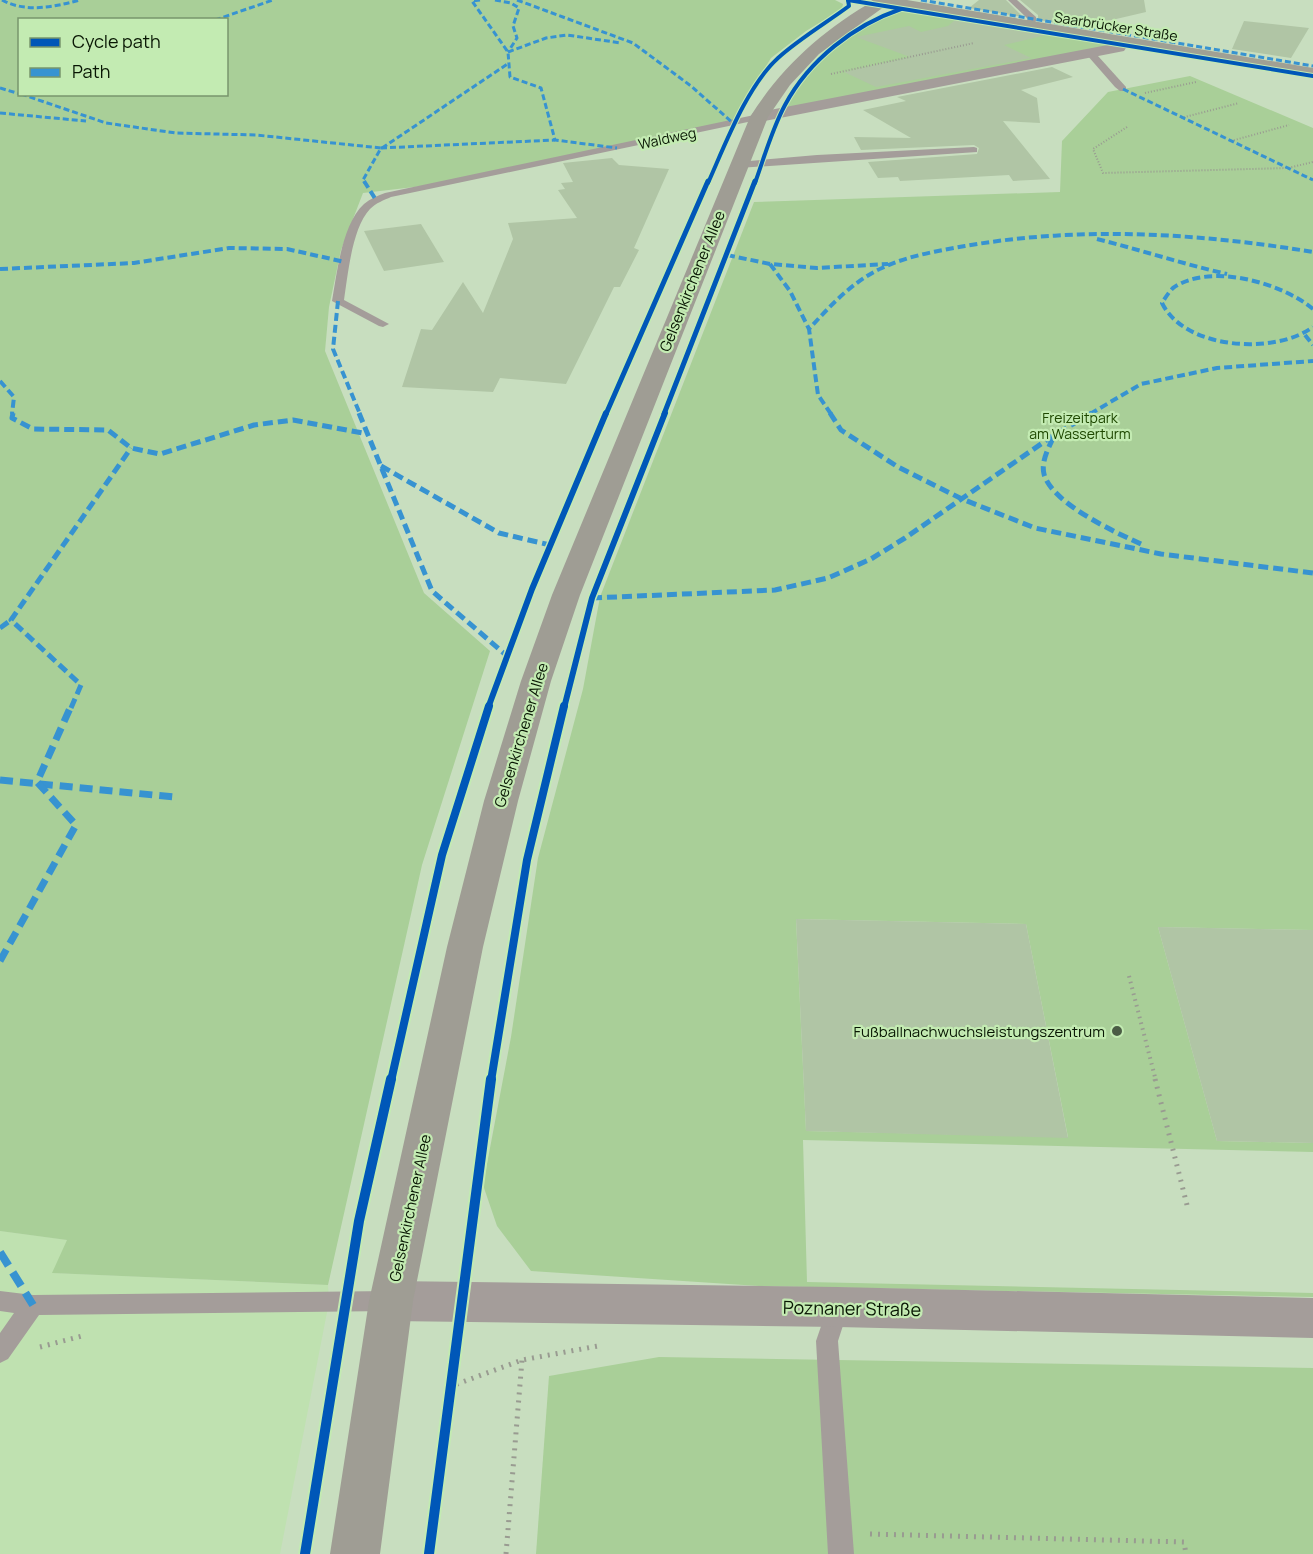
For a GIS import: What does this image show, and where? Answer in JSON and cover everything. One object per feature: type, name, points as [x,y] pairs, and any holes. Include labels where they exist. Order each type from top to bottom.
[{"type":"main road","name":"Saarbrücker Straße","points":[[882,0],[1313,73]]},
{"type":"main road","name":"Gelsenkirchener Allee","points":[[355,1554],[391,1301],[465,947],[501,801],[536,681],[566,595],[759,117],[784,77],[817,47],[882,0]]},
{"type":"street","name":"Waldweg","points":[[759,117],[1118,48]]},
{"type":"street","name":"Poznaner Straße","points":[[391,1301],[838,1307],[1313,1318]]},
{"type":"lane","points":[[1012,0],[1033,19],[1027,25]]},
{"type":"lane","points":[[1090,53],[1103,63],[1113,81],[1123,89]]},
{"type":"lane","name":"Waldweg","points":[[383,324],[338,301],[346,253],[364,210],[376,200],[388,195],[759,117]]},
{"type":"lane","points":[[738,165],[817,158],[974,150]]},
{"type":"lane","points":[[0,1301],[33,1305],[391,1301]]},
{"type":"lane","points":[[0,1352],[33,1305]]},
{"type":"lane","points":[[838,1307],[827,1341],[840,1543]]},
{"type":"path","points":[[831,74],[980,41]]},
{"type":"path","points":[[1143,93],[1196,82]]},
{"type":"path","points":[[1181,118],[1239,103]]},
{"type":"path","points":[[1231,141],[1289,126]]},
{"type":"path","points":[[1127,127],[1093,148],[1103,173],[1288,168],[1313,162]]},
{"type":"path","points":[[1129,976],[1187,1205]]},
{"type":"path","points":[[506,1554],[522,1360]]},
{"type":"path","points":[[840,1543],[1184,1542],[1186,1554]]},
{"type":"shaded area","points":[[0,1231],[68,1240],[53,1273],[328,1285],[329,1302],[280,1554],[0,1554]]},
{"type":"green space","points":[[0,0],[835,0],[843,4],[842,9],[806,31],[771,58],[732,122],[423,186],[363,193],[341,250],[329,307],[325,351],[424,593],[490,651],[422,865],[328,1285],[52,1273],[67,1240],[0,1231]]},
{"type":"green space","points":[[902,10],[1116,45],[786,109],[806,76],[825,56],[850,36],[876,20]]},
{"type":"green space","name":"Freizeitpark am Wasserturm","points":[[1190,76],[1313,128],[1313,930],[1158,927],[1217,1141],[1313,1143],[1313,1152],[803,1140],[807,1282],[1313,1293],[1313,1297],[759,1286],[531,1271],[497,1226],[483,1185],[511,1037],[538,858],[583,689],[600,597],[754,202],[1060,192],[1062,141],[1108,92]],"holes":[[[796,919],[1026,924],[1068,1137],[806,1131]]]},
{"type":"green space","points":[[659,1357],[1313,1368],[1313,1554],[536,1554],[549,1376]]},
{"type":"building","points":[[979,0],[1006,0],[1023,17],[969,8]]},
{"type":"building","points":[[1020,0],[1144,0],[1146,12],[1082,27],[1038,20],[1038,15]]},
{"type":"building","points":[[955,20],[1046,35],[1004,45],[1031,58],[876,87],[844,72],[910,57],[856,37],[909,26],[921,32],[948,26]]},
{"type":"building","points":[[1244,21],[1309,28],[1291,58],[1232,49]]},
{"type":"building","points":[[1052,67],[1073,77],[1021,90],[1037,98],[1040,123],[1003,121],[1050,179],[1013,181],[1009,175],[900,181],[898,177],[878,178],[868,162],[977,154],[979,148],[974,145],[861,150],[854,137],[911,138],[863,110],[906,101],[897,97]]},
{"type":"building","points":[[612,158],[619,165],[669,169],[634,248],[639,250],[620,287],[614,287],[566,384],[500,378],[493,392],[402,387],[421,329],[432,330],[463,282],[483,313],[513,239],[508,223],[577,218],[558,190],[565,189],[561,183],[573,182],[563,163]]},
{"type":"building","points":[[421,224],[444,262],[384,271],[364,231]]},
{"type":"building","points":[[796,919],[1026,924],[1068,1138],[806,1131]]},
{"type":"building","points":[[1158,927],[1313,930],[1313,1143],[1217,1141]]},
{"type":"marked path","points":[[2,0],[19,7],[29,8],[80,0]]},
{"type":"marked path","points":[[221,18],[273,0]]},
{"type":"marked path","points":[[480,0],[472,1],[508,52],[510,77],[541,88],[555,140],[617,148]]},
{"type":"marked path","points":[[495,0],[511,3],[519,8],[513,26],[517,38],[508,52]]},
{"type":"marked path","points":[[517,0],[633,43],[691,86],[734,124]]},
{"type":"marked path","points":[[921,0],[1313,66]]},
{"type":"marked path","points":[[508,52],[546,38],[567,35],[621,43]]},
{"type":"marked path","points":[[382,148],[509,63]]},
{"type":"marked path","points":[[0,88],[18,93]]},
{"type":"marked path","points":[[1123,89],[1313,180]]},
{"type":"marked path","points":[[27,96],[106,123],[176,133],[256,135],[381,148],[363,180],[376,200]]},
{"type":"marked path","points":[[0,113],[86,121]]},
{"type":"marked path","points":[[381,148],[555,140]]},
{"type":"marked path","points":[[1313,252],[1265,244],[1158,234],[1047,236],[993,241],[941,250],[882,268],[848,290],[809,329],[818,395],[841,430],[898,467],[962,499],[1035,528],[1161,554],[1313,573]]},
{"type":"marked path","points":[[1097,239],[1144,251],[1174,262],[1227,274]]},
{"type":"marked path","points":[[0,269],[134,263],[229,248],[287,249],[345,262]]},
{"type":"marked path","points":[[727,255],[770,264],[817,268],[888,264]]},
{"type":"marked path","points":[[770,264],[790,291],[809,329]]},
{"type":"marked path","points":[[1313,309],[1300,298],[1282,289],[1259,282],[1210,277],[1188,281],[1172,289],[1162,303],[1169,316],[1179,325],[1192,332],[1227,342],[1267,344],[1285,341],[1301,336],[1313,327]]},
{"type":"marked path","points":[[338,301],[333,349],[432,591],[506,655]]},
{"type":"marked path","points":[[1305,335],[1313,345]]},
{"type":"marked path","points":[[592,598],[775,590],[828,578],[871,559],[905,538],[1054,435],[1141,384],[1217,368],[1313,361]]},
{"type":"marked path","points":[[0,381],[14,397],[12,418],[33,429],[108,430],[131,448],[160,454],[254,425],[293,420],[368,434]]},
{"type":"marked path","points":[[1053,438],[1044,462],[1045,477],[1051,487],[1060,497],[1088,517],[1143,545]]},
{"type":"marked path","points":[[0,961],[76,825],[37,782],[81,685],[11,620],[131,448]]},
{"type":"marked path","points":[[381,466],[499,533],[550,545]]},
{"type":"marked path","points":[[0,628],[11,620]]},
{"type":"marked path","points":[[0,780],[174,797]]},
{"type":"marked path","points":[[0,1252],[33,1305]]},
{"type":"cycle path","points":[[848,0],[1313,76]]},
{"type":"cycle path","points":[[305,1554],[359,1221],[442,855],[499,674],[532,589],[634,347],[734,124],[764,73],[778,58],[849,6],[848,0]]},
{"type":"cycle path","points":[[429,1554],[460,1303],[497,1035],[527,860],[592,598],[785,105],[834,46],[865,24],[901,9]]},
{"type":"place","name":"Fußballnachwuchsleistungszentrum","points":[[1117,1031]]}]
